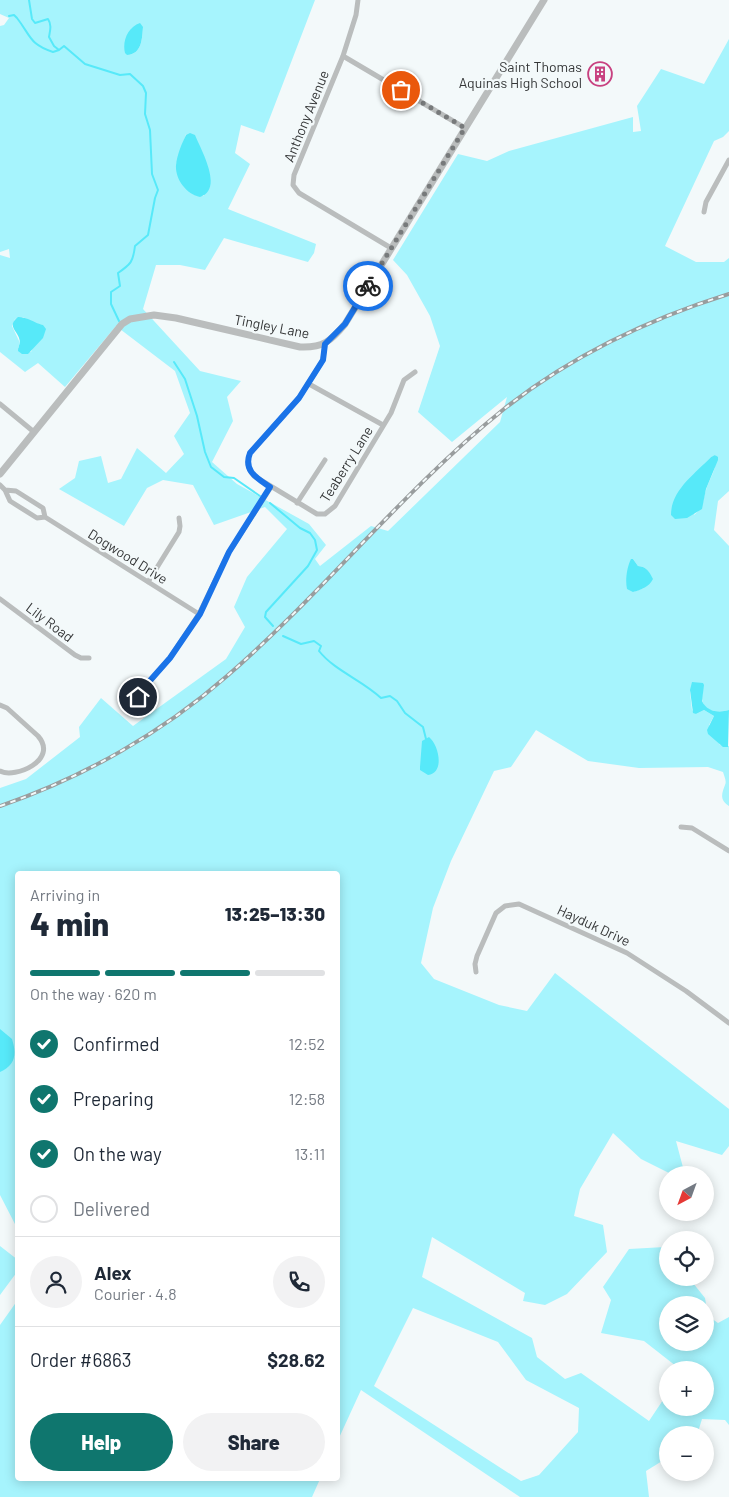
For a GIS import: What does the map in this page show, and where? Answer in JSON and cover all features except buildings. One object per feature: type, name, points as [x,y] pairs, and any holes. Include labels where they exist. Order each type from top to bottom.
[{"type":"street","name":"Anthony Avenue","points":[[358,0],[356,15],[343,56],[294,175],[293,185],[299,193],[391,248]]},
{"type":"street","name":"Tingley Lane","points":[[0,474],[122,324],[130,319],[154,315],[184,320],[300,347],[313,347],[325,344],[345,324],[544,0]]},
{"type":"street","points":[[343,56],[465,128]]},
{"type":"street","points":[[704,212],[706,202],[729,160]]},
{"type":"street","name":"Teaberry Lane","points":[[325,344],[323,360],[309,384],[248,456],[248,464],[252,474],[270,487],[317,514],[325,514],[333,510],[391,413],[404,380],[415,372]]},
{"type":"street","points":[[309,384],[383,425]]},
{"type":"street","points":[[0,404],[34,432]]},
{"type":"street","points":[[297,503],[325,460]]},
{"type":"street","name":"Dogwood Drive","points":[[0,486],[5,490],[10,502],[37,518],[45,517],[200,614]]},
{"type":"street","points":[[130,711],[147,684],[170,658],[200,614],[229,552],[270,487]]},
{"type":"street","name":"Dogwood Drive","points":[[5,490],[16,491],[43,508],[45,517]]},
{"type":"street","points":[[148,582],[179,532],[179,518]]},
{"type":"street","name":"Lily Road","points":[[0,598],[75,655],[81,658],[89,658]]},
{"type":"street","points":[[0,704],[38,736],[42,741],[44,750],[39,760],[16,773],[0,771]]},
{"type":"street","points":[[682,827],[692,828],[729,851]]},
{"type":"street","name":"Hayduk Drive","points":[[476,972],[477,956],[496,913],[505,906],[520,904],[627,953],[686,991],[729,1023]]},
{"type":"shaded area","points":[[0,0],[315,0],[264,133],[241,125],[235,153],[250,164],[228,209],[316,244],[314,253],[308,262],[224,238],[205,270],[180,265],[156,265],[143,309],[200,371],[241,381],[227,397],[233,421],[212,462],[237,484],[309,524],[326,545],[315,559],[320,566],[371,526],[388,531],[500,422],[507,397],[452,442],[418,412],[440,346],[430,316],[407,275],[393,260],[458,154],[487,161],[509,151],[633,117],[633,132],[641,131],[637,106],[661,69],[704,84],[729,39],[729,131],[723,137],[714,141],[665,246],[696,262],[724,262],[729,258],[729,491],[718,501],[714,530],[729,546],[729,710],[716,711],[705,707],[702,699],[703,689],[701,683],[697,683],[690,692],[692,710],[696,714],[704,710],[714,716],[709,725],[720,745],[729,746],[729,806],[724,801],[722,794],[726,782],[723,772],[708,767],[639,768],[588,761],[536,730],[511,767],[494,771],[451,861],[433,908],[421,963],[434,979],[499,1005],[527,1011],[555,973],[729,1109],[729,1146],[722,1155],[676,1141],[683,1166],[659,1166],[659,1168],[641,1159],[613,1133],[580,1189],[574,1216],[603,1225],[607,1252],[567,1294],[545,1305],[523,1301],[525,1293],[432,1237],[422,1277],[532,1338],[537,1357],[565,1379],[581,1373],[649,1421],[659,1406],[659,1416],[714,1416],[714,1361],[670,1361],[644,1341],[601,1333],[611,1300],[603,1287],[629,1249],[659,1247],[659,1286],[695,1286],[703,1296],[659,1296],[659,1351],[714,1351],[714,1320],[718,1323],[729,1317],[729,1425],[725,1420],[702,1419],[700,1426],[659,1426],[659,1463],[646,1471],[649,1497],[520,1497],[361,1390],[340,1436],[340,871],[15,871],[15,1224],[0,1195],[0,788],[26,779],[80,737],[79,727],[101,698],[133,726],[226,659],[245,627],[234,607],[247,577],[287,529],[265,507],[214,525],[193,485],[163,480],[147,488],[124,526],[59,489],[75,478],[79,461],[101,456],[108,483],[121,479],[137,448],[166,473],[184,454],[174,436],[190,413],[175,371],[116,326],[65,387],[38,363],[25,372],[0,352],[0,255],[10,258],[9,249],[0,252],[0,26],[4,25],[9,18],[0,14]],"holes":[[[143,27],[141,41],[136,52],[127,55],[126,41],[132,28]],[[186,134],[204,196],[196,196],[176,165]],[[23,317],[43,325],[31,352],[18,348],[20,343],[12,326],[15,319]],[[716,455],[714,470],[703,504],[694,515],[705,464],[711,457]],[[633,559],[638,566],[644,567],[647,570],[652,579],[644,588],[633,592]],[[413,1308],[498,1342],[526,1380],[579,1408],[578,1432],[539,1475],[521,1481],[374,1386]]]},
{"type":"shaded area","points":[[140,23],[143,27],[140,45],[136,52],[127,55],[124,48],[125,39],[129,31]]},
{"type":"shaded area","points":[[190,133],[195,135],[206,159],[211,178],[207,193],[200,197],[190,193],[182,185],[176,170],[180,149],[186,135]]},
{"type":"shaded area","points":[[18,317],[43,325],[46,329],[43,338],[28,354],[22,354],[18,351],[20,343],[13,324],[14,320]]},
{"type":"shaded area","points":[[715,455],[718,457],[718,460],[706,489],[702,509],[687,518],[675,519],[671,515],[672,506],[679,490],[691,476]]},
{"type":"shaded area","points":[[631,559],[638,566],[644,567],[653,579],[644,588],[633,592],[627,589],[626,585],[628,566]]},
{"type":"shaded area","points":[[692,682],[703,683],[702,701],[704,705],[717,711],[729,710],[728,747],[723,747],[708,734],[707,730],[714,716],[704,710],[696,714],[693,713],[690,690]]},
{"type":"shaded area","points":[[429,737],[433,741],[439,758],[437,769],[428,775],[420,770],[420,767],[422,741]]},
{"type":"shaded area","points":[[0,1029],[12,1039],[14,1059],[9,1066],[0,1072]]},
{"type":"shaded area","points":[[0,1246],[15,1258],[15,1275],[0,1295]]},
{"type":"shaded area","points":[[15,1304],[15,1481],[319,1481],[312,1497],[0,1497],[0,1325]]},
{"type":"waterway","points":[[29,0],[32,19],[35,23],[48,19],[50,26],[49,37],[54,46],[59,50],[64,46],[85,64],[120,75],[130,74],[143,86],[146,93],[145,114],[150,130],[152,174],[158,190],[148,235],[135,246],[131,262],[118,273],[120,286],[111,292],[111,304],[119,321]]},
{"type":"waterway","points":[[9,16],[14,15],[31,39],[39,46],[53,52],[59,50]]},
{"type":"waterway","points":[[174,362],[185,379],[197,416],[205,452],[211,467],[224,477],[234,478],[260,496]]},
{"type":"waterway","points":[[270,503],[300,528],[310,533],[315,540],[317,550],[308,566],[266,612],[265,617],[273,626]]},
{"type":"waterway","points":[[283,636],[301,644],[314,641],[321,646],[319,651],[341,670],[381,698],[390,696],[397,701],[405,713],[423,727],[426,739]]},
{"type":"railway","points":[[0,806],[31,795],[91,768],[148,735],[202,697],[263,644],[398,506],[467,440],[529,390],[611,341],[669,315],[729,294]]},
{"type":"way so far","points":[[368,286],[465,128],[401,90]]},
{"type":"place","name":"Saint Thomas Aquinas High School","points":[[600,74]]},
{"type":"route","points":[[138,697],[170,658],[200,614],[229,552],[270,487],[252,474],[248,464],[250,453],[309,384],[323,360],[325,344],[345,324],[368,286]]}]
